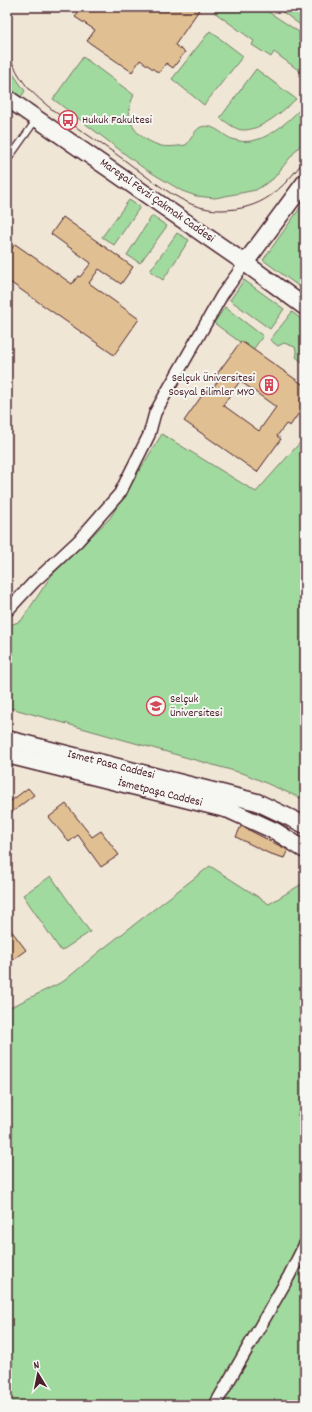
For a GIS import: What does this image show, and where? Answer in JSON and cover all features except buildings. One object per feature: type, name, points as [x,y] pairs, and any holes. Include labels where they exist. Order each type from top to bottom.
[{"type":"main road","name":"Mareşal Fevzi Çakmak Caddesi","points":[[7,98],[245,263],[305,307]]},
{"type":"main road","points":[[245,263],[305,182]]},
{"type":"main road","name":"Ismet Pasa Caddesi","points":[[7,739],[257,802],[305,825]]},
{"type":"main road","name":"İsmetpaşa Caddesi","points":[[7,755],[229,810],[275,831],[305,850]]},
{"type":"street","points":[[7,611],[33,583],[78,541],[120,493],[149,435],[155,413],[164,395],[222,295],[245,263]]},
{"type":"street","points":[[215,1405],[289,1276],[305,1244]]},
{"type":"lane","points":[[7,161],[37,118]]},
{"type":"shaded area","name":"Selçuk Üniversitesi","points":[[7,7],[305,7],[305,1405],[7,1405]]},
{"type":"green space","points":[[217,7],[261,7],[299,32],[299,41],[305,47],[305,75],[274,52],[271,57],[252,45],[254,41],[214,12]]},
{"type":"green space","points":[[276,7],[305,7],[305,26],[303,27]]},
{"type":"green space","points":[[210,31],[243,56],[204,105],[172,79]]},
{"type":"green space","points":[[83,57],[134,95],[129,112],[132,126],[142,137],[158,145],[168,147],[186,145],[199,128],[205,126],[213,128],[232,139],[253,141],[263,138],[282,126],[305,104],[305,139],[273,179],[256,190],[215,198],[196,196],[182,191],[142,167],[53,99]]},
{"type":"green space","points":[[7,65],[25,91],[21,97],[7,86]]},
{"type":"green space","points":[[256,69],[296,99],[264,124],[242,130],[233,127],[220,118]]},
{"type":"green space","points":[[129,200],[140,207],[114,245],[102,237]]},
{"type":"green space","points":[[305,201],[305,242],[302,246],[305,248],[305,291],[263,260]]},
{"type":"green space","points":[[152,216],[167,226],[140,263],[127,255]]},
{"type":"green space","points":[[177,233],[189,240],[163,280],[150,271]]},
{"type":"green space","points":[[244,280],[284,309],[270,329],[230,300]]},
{"type":"green space","points":[[225,307],[263,336],[252,351],[214,323]]},
{"type":"green space","points":[[292,312],[305,322],[304,364],[296,357],[297,354],[295,347],[284,343],[278,346],[270,340]]},
{"type":"green space","points":[[162,434],[256,492],[305,437],[305,800],[245,774],[7,707],[7,626],[21,621],[51,576],[110,518]]},
{"type":"green space","points":[[210,866],[269,904],[305,882],[305,1102],[297,1115],[305,1119],[305,1405],[7,1405],[7,1009],[64,981],[100,951]]},
{"type":"green space","points":[[51,876],[90,932],[61,951],[23,895]]},
{"type":"tram line","points":[[7,51],[17,72],[26,86],[50,108],[162,187],[181,199],[195,205],[214,210],[221,210],[235,209],[260,202],[279,189],[305,159]]},
{"type":"place","name":"Hukuk Fakultesi","points":[[68,120]]},
{"type":"place","name":"Selçuk Üniversitesi Sosyal Bilimler MYO","points":[[269,385]]},
{"type":"place","name":"Selçuk Üniversitesi","points":[[156,706]]}]
